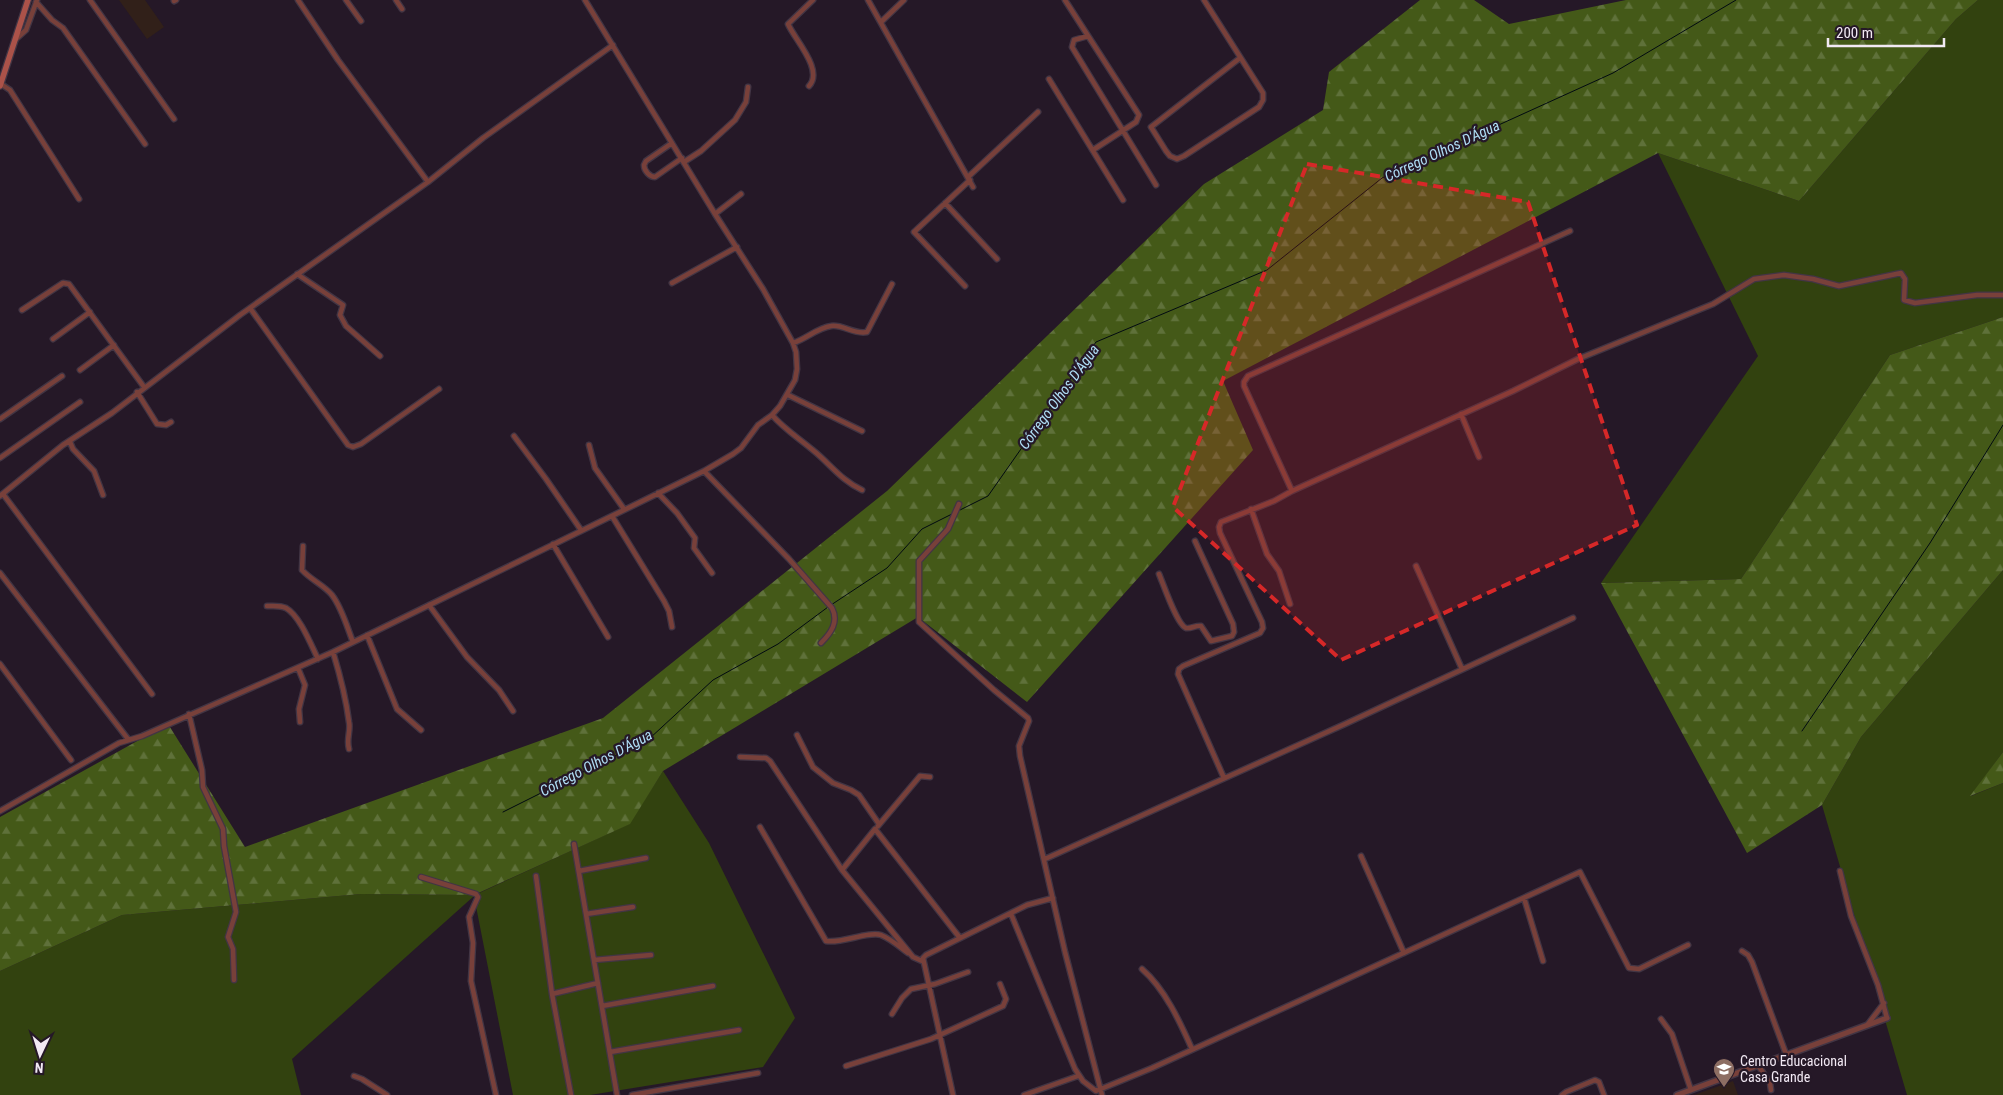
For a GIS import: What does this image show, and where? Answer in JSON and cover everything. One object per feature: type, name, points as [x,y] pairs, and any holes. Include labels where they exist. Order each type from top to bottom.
[{"type":"main road","points":[[0,85],[28,0]]},
{"type":"street","points":[[90,0],[174,119]]},
{"type":"street","points":[[298,0],[338,60],[428,182]]},
{"type":"street","points":[[346,0],[361,21]]},
{"type":"street","points":[[396,0],[402,9]]},
{"type":"street","points":[[0,812],[128,739],[142,736],[318,659],[704,471],[741,448],[758,425],[772,415],[788,395],[795,380],[797,369],[793,343],[585,0]]},
{"type":"street","points":[[809,86],[813,82],[814,70],[788,24],[813,0]]},
{"type":"street","points":[[868,0],[973,186]]},
{"type":"street","points":[[881,22],[904,0]]},
{"type":"street","points":[[1065,0],[1139,114],[1138,121],[1093,150]]},
{"type":"street","points":[[1204,0],[1263,93],[1263,100],[1261,106],[1184,156],[1177,159],[1170,156],[1151,127],[1240,58]]},
{"type":"street","points":[[16,39],[26,30],[36,1]]},
{"type":"street","points":[[36,1],[52,20],[63,28],[144,144]]},
{"type":"street","points":[[1088,36],[1076,39],[1072,47],[1156,185]]},
{"type":"street","points":[[152,694],[2,495],[250,308],[428,182],[483,138],[613,45]]},
{"type":"street","points":[[1049,80],[1123,200]]},
{"type":"street","points":[[0,85],[10,90],[79,199]]},
{"type":"street","points":[[672,143],[646,161],[644,169],[651,176],[658,176],[701,151],[740,114],[746,102],[748,87]]},
{"type":"street","points":[[965,286],[914,232],[1038,112]]},
{"type":"street","points":[[715,214],[741,194]]},
{"type":"street","points":[[945,203],[997,259]]},
{"type":"street","points":[[1292,491],[1244,386],[1248,376],[1570,230]]},
{"type":"street","points":[[672,283],[737,248]]},
{"type":"street","points":[[1224,778],[1178,674],[1182,667],[1260,633],[1263,628],[1219,526],[1223,520],[1274,501],[1292,491],[1513,392],[1578,359],[1713,304],[1754,278],[1784,274],[1839,286],[1901,273],[1905,279],[1904,300],[1915,303],[1977,295],[2003,295]]},
{"type":"street","points":[[297,274],[343,305],[340,315],[346,326],[380,356]]},
{"type":"street","points":[[22,310],[66,282],[144,387]]},
{"type":"street","points":[[793,343],[820,329],[831,326],[858,333],[867,332],[892,284]]},
{"type":"street","points":[[250,308],[348,445],[353,447],[360,444],[439,390]]},
{"type":"street","points":[[53,339],[90,312]]},
{"type":"street","points":[[80,370],[114,345]]},
{"type":"street","points":[[0,419],[62,376]]},
{"type":"street","points":[[137,392],[157,424],[166,425],[171,422]]},
{"type":"street","points":[[788,395],[862,430]]},
{"type":"street","points":[[0,458],[80,402]]},
{"type":"street","points":[[1461,414],[1480,458]]},
{"type":"street","points":[[772,415],[842,477],[862,490]]},
{"type":"street","points":[[514,436],[546,478],[581,530]]},
{"type":"street","points":[[70,442],[73,449],[94,471],[103,495]]},
{"type":"street","points":[[589,445],[595,468],[624,509]]},
{"type":"street","points":[[704,471],[832,608],[835,616],[834,626],[821,643]]},
{"type":"street","points":[[658,493],[677,513],[694,538],[694,548],[712,573]]},
{"type":"street","points":[[959,504],[948,529],[919,561],[919,622],[979,677],[1028,718],[1029,724],[1019,746],[1020,756],[1101,1092]]},
{"type":"street","points":[[1251,509],[1267,554],[1279,571],[1290,604]]},
{"type":"street","points":[[612,516],[664,601],[669,611],[672,626]]},
{"type":"street","points":[[1194,541],[1233,624],[1234,632],[1232,636],[1211,641]]},
{"type":"street","points":[[552,544],[608,638]]},
{"type":"street","points":[[303,546],[302,570],[317,580],[332,595],[353,642]]},
{"type":"street","points":[[1416,566],[1462,669]]},
{"type":"street","points":[[0,573],[128,739]]},
{"type":"street","points":[[1159,574],[1174,611],[1183,626],[1188,628],[1202,626],[1217,652]]},
{"type":"street","points":[[429,605],[467,657],[499,690],[513,711]]},
{"type":"street","points":[[267,606],[285,608],[292,614],[302,628],[318,659]]},
{"type":"street","points":[[1045,859],[1573,618]]},
{"type":"street","points":[[367,635],[397,709],[421,730]]},
{"type":"street","points":[[332,652],[342,681],[349,716],[350,732],[347,741],[349,748]]},
{"type":"street","points":[[0,664],[71,760]]},
{"type":"street","points":[[298,668],[305,685],[299,709],[300,722]]},
{"type":"street","points":[[190,714],[202,770],[203,787],[223,829],[224,846],[236,912],[228,937],[233,949],[234,980]]},
{"type":"street","points":[[798,735],[813,767],[833,783],[859,795],[879,824]]},
{"type":"street","points":[[740,757],[764,757],[770,761],[842,870],[914,957]]},
{"type":"street","points":[[842,870],[920,776],[930,777]]},
{"type":"street","points":[[760,827],[826,941],[881,935],[922,961]]},
{"type":"street","points":[[875,829],[960,938]]},
{"type":"street","points":[[574,844],[617,1095]]},
{"type":"street","points":[[1361,856],[1404,953]]},
{"type":"street","points":[[579,871],[646,858]]},
{"type":"street","points":[[1677,1095],[1887,1018],[1884,1003],[1856,931],[1840,871]]},
{"type":"street","points":[[1011,914],[1078,1076],[1092,1089],[1101,1092],[1580,872],[1629,968],[1639,969],[1688,945]]},
{"type":"street","points":[[536,876],[552,994],[571,1095]]},
{"type":"street","points":[[421,877],[476,894],[478,897],[469,917],[474,943],[471,981],[496,1095]]},
{"type":"street","points":[[953,1095],[922,961],[925,956],[1031,903],[1053,898]]},
{"type":"street","points":[[1524,898],[1544,961]]},
{"type":"street","points":[[586,914],[633,907]]},
{"type":"street","points":[[1742,951],[1748,955],[1752,962],[1786,1054]]},
{"type":"street","points":[[594,960],[650,955]]},
{"type":"street","points":[[1142,969],[1151,978],[1176,1014],[1192,1049]]},
{"type":"street","points":[[892,1014],[908,992],[968,972]]},
{"type":"street","points":[[552,994],[598,983]]},
{"type":"street","points":[[846,1066],[940,1035],[1004,1005],[1006,999],[1000,984]]},
{"type":"street","points":[[602,1006],[713,986]]},
{"type":"street","points":[[1868,1024],[1884,1003]]},
{"type":"street","points":[[1661,1019],[1672,1034],[1692,1090]]},
{"type":"street","points":[[610,1052],[740,1030]]},
{"type":"street","points":[[1758,1065],[1770,1083],[1771,1090]]},
{"type":"street","points":[[632,1095],[758,1073]]},
{"type":"street","points":[[354,1076],[387,1095]]},
{"type":"street","points":[[1024,1095],[1078,1076]]},
{"type":"street","points":[[1562,1095],[1595,1080],[1599,1082],[1604,1095]]},
{"type":"highlighted area","points":[[1307,164],[1528,202],[1637,525],[1341,660],[1173,507]]},
{"type":"shaded area","points":[[119,0],[145,0],[164,27],[147,39]]},
{"type":"shaded area","name":"Centro Educacional Casa Grande","points":[[1733,1081],[1738,1095],[1694,1095]]},
{"type":"green space","points":[[1420,0],[1474,0],[1509,24],[1626,0],[1978,0],[1956,19],[1799,201],[1658,153],[1223,381],[1253,450],[1027,702],[918,617],[663,771],[630,824],[474,895],[361,894],[122,915],[0,971],[0,817],[168,724],[245,847],[603,718],[887,491],[1204,184],[1323,110],[1329,72]]},
{"type":"green space","points":[[1978,0],[2003,0],[2003,317],[1890,355],[1741,579],[1601,583],[1758,356],[1658,153],[1799,201],[1956,19]]},
{"type":"green space","points":[[2003,317],[2003,570],[1861,737],[1822,805],[1747,853],[1601,583],[1741,579],[1890,355]]},
{"type":"green space","points":[[2003,570],[2003,752],[1971,796],[2003,783],[2003,1095],[1907,1095],[1822,805],[1861,737]]},
{"type":"green space","points":[[2003,752],[2003,783],[1970,796]]},
{"type":"green space","points":[[663,771],[709,843],[795,1018],[763,1067],[590,1095],[513,1095],[474,896],[292,1059],[301,1095],[0,1095],[0,971],[122,915],[361,894],[475,895],[629,824]]},
{"type":"waterway","name":"Córrego Olhos D'Água","points":[[958,511],[988,496],[1096,342],[1267,270],[1382,178],[1613,73],[1736,0]]},
{"type":"waterway","points":[[1802,731],[1930,543],[2003,425]]},
{"type":"waterway","name":"Córrego Olhos D'Água","points":[[831,605],[887,568],[922,529],[952,514]]},
{"type":"waterway","name":"Córrego Olhos D'Água","points":[[503,812],[649,739],[713,680],[778,644],[828,607]]},
{"type":"place","name":"Centro Educacional Casa Grande","points":[[1724,1088]]}]
